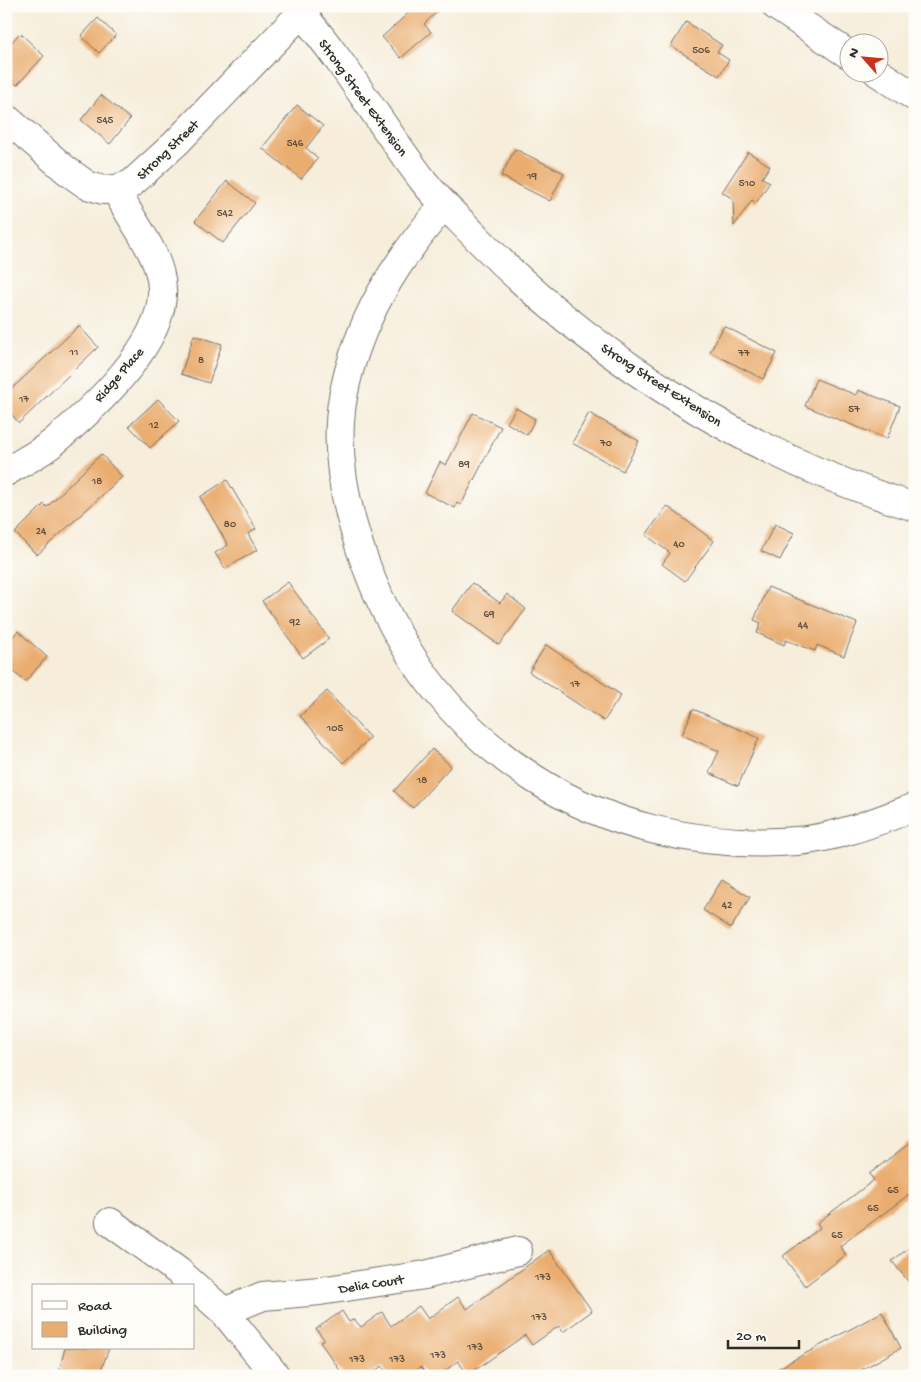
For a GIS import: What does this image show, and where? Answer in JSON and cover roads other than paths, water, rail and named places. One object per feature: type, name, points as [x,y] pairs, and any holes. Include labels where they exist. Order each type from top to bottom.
[{"type":"street","points":[[776,6],[838,47]]},
{"type":"street","name":"Strong Street","points":[[116,189],[131,184],[150,168],[304,10]]},
{"type":"street","name":"Strong Street Extension","points":[[304,10],[330,50],[424,182],[444,206],[530,288],[599,344],[704,414],[756,442],[833,478],[915,507]]},
{"type":"street","points":[[888,79],[915,97]]},
{"type":"street","points":[[6,118],[66,170],[87,185],[104,190],[116,189]]},
{"type":"street","name":"Ridge Place","points":[[6,472],[54,442],[115,383],[142,350],[161,309],[162,288],[157,264],[116,189]]},
{"type":"street","points":[[444,206],[411,244],[388,278],[369,319],[353,358],[343,399],[341,445],[344,481],[352,523],[376,594],[397,637],[431,685],[474,732],[498,754],[531,777],[581,805],[632,825],[700,839],[752,843],[800,841],[844,831],[915,807]]},
{"type":"street","points":[[110,1222],[178,1271],[193,1284]]},
{"type":"street","name":"Delia Court","points":[[224,1312],[263,1296],[320,1291],[425,1275],[518,1251]]},
{"type":"street","points":[[195,1286],[224,1312],[276,1376]]}]
